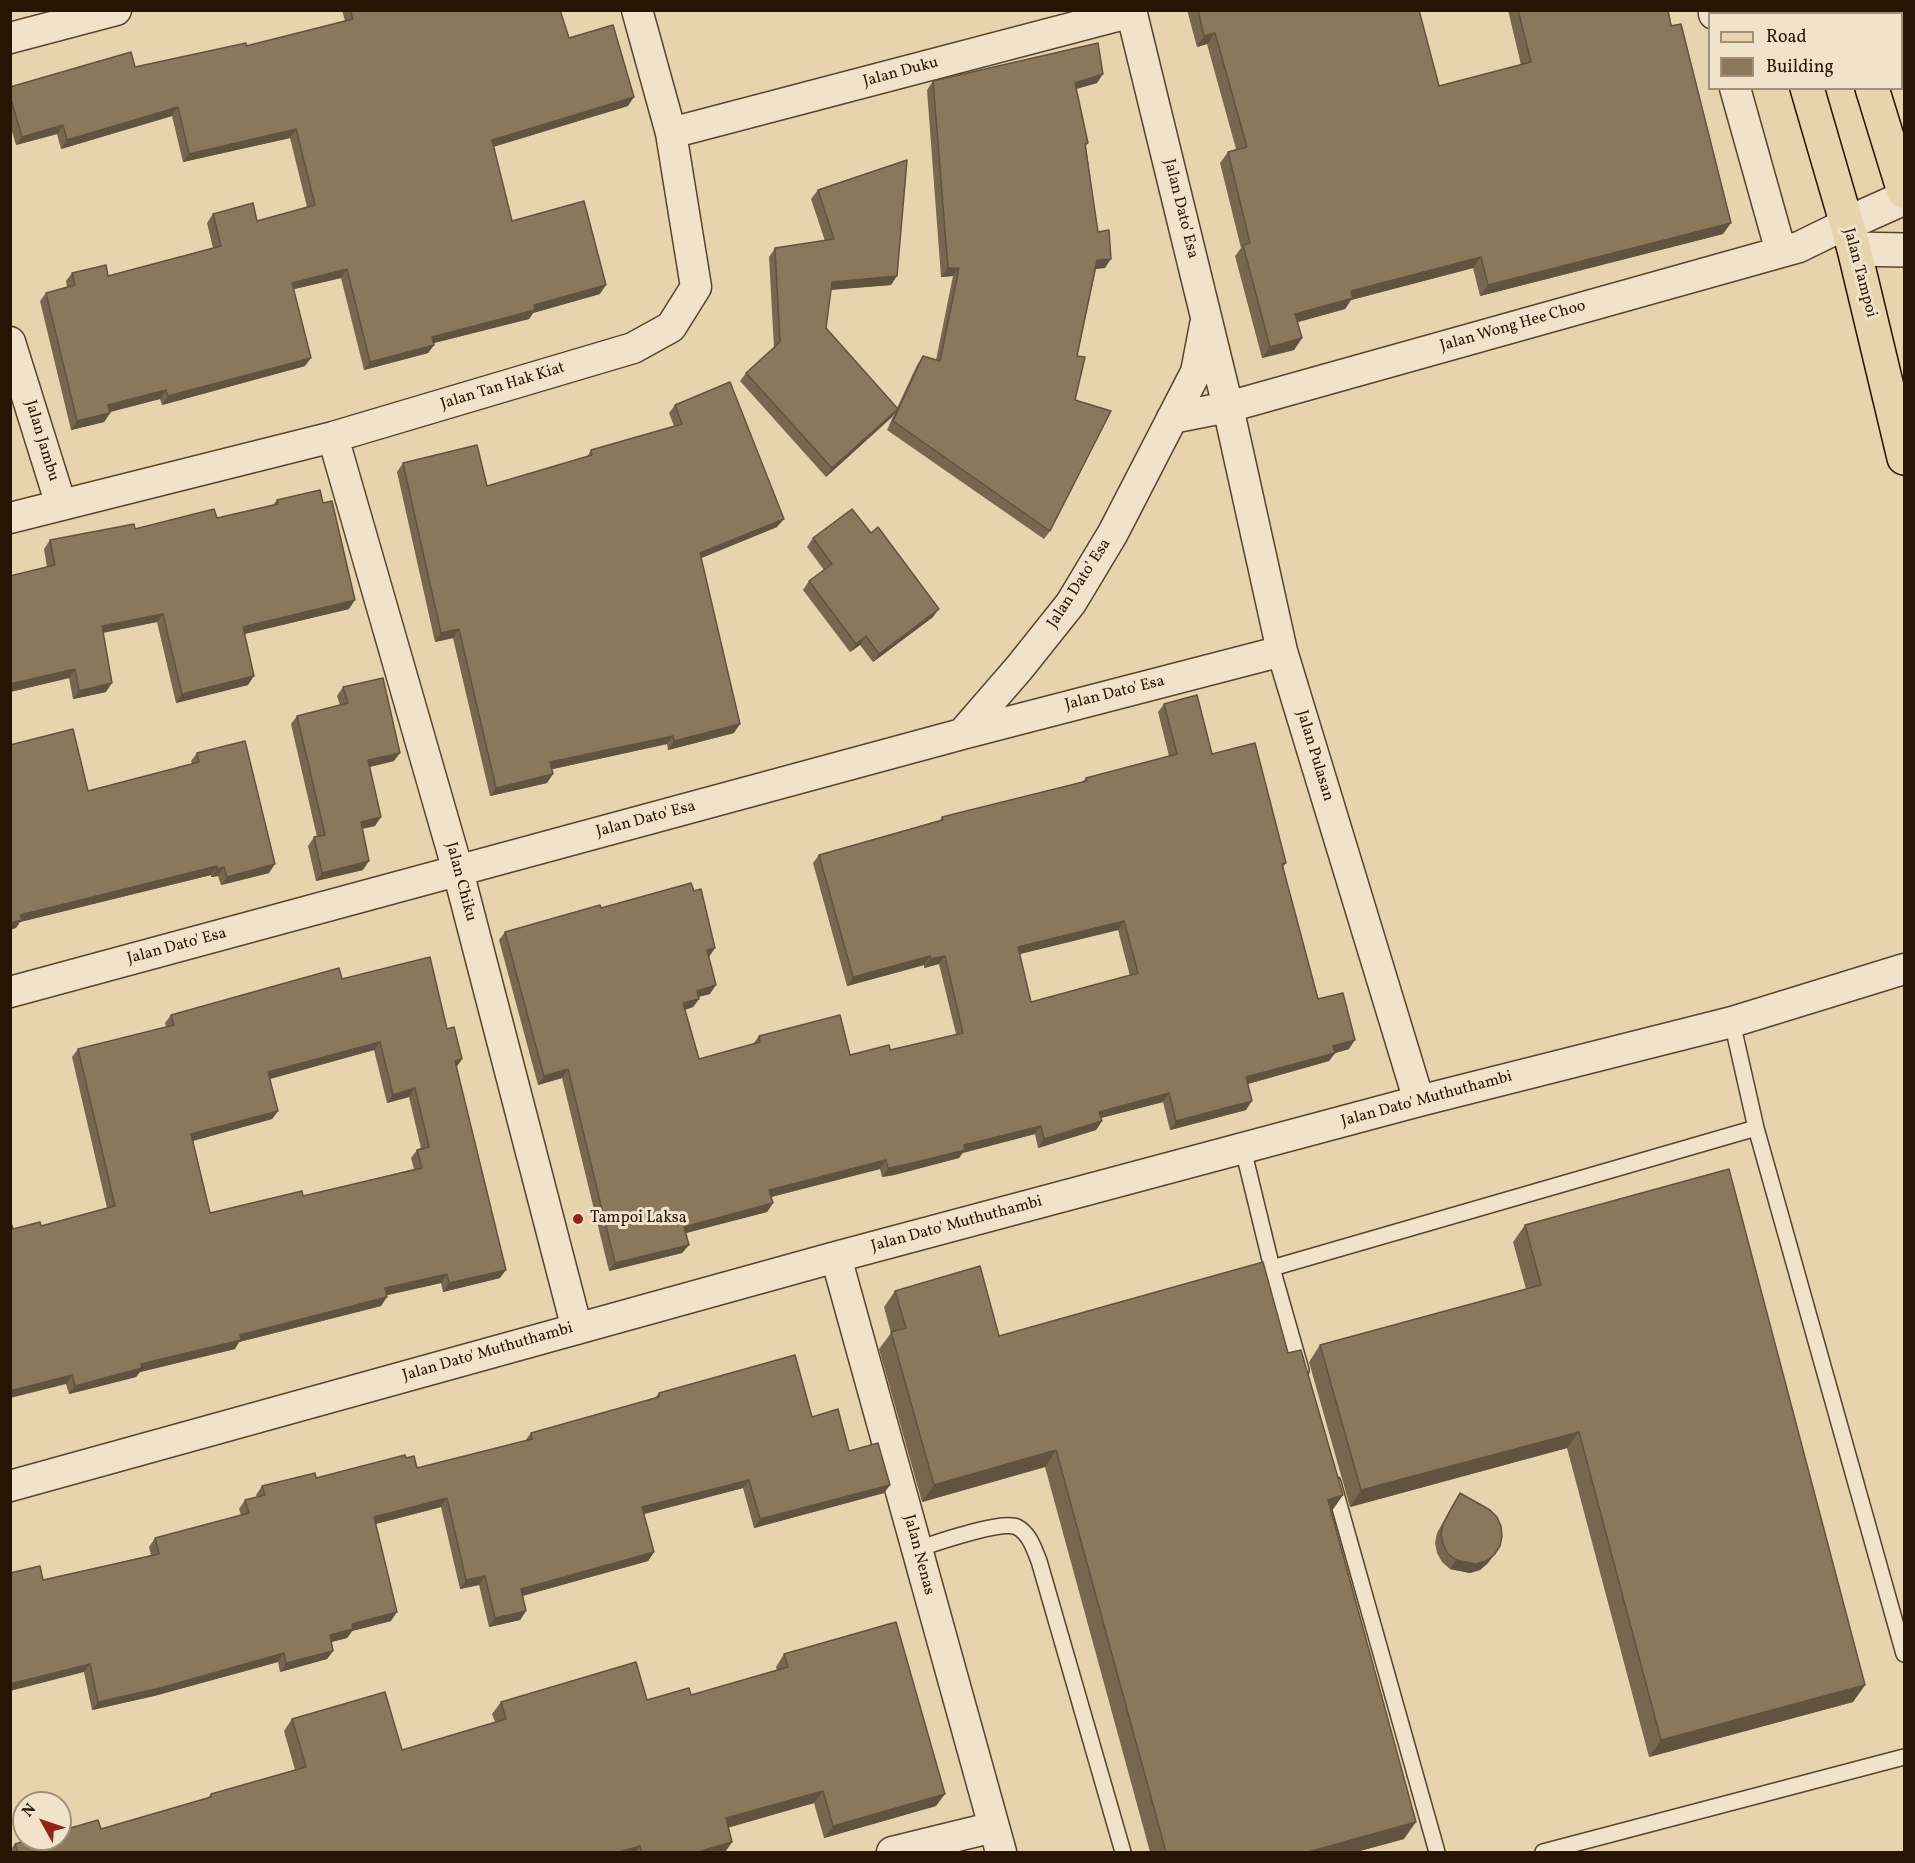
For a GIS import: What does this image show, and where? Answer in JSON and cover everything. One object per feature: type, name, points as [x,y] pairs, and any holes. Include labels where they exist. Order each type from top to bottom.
[{"type":"main road","name":"Jalan Tampoi","points":[[1808,90],[1850,236],[1905,458]]},
{"type":"main road","points":[[1873,90],[1905,192]]},
{"type":"street","points":[[10,38],[116,10]]},
{"type":"street","name":"Jalan Tan Hak Kiat","points":[[10,518],[333,437],[633,348],[671,327],[696,287],[671,133],[637,10]]},
{"type":"street","name":"Jalan Duku","points":[[671,133],[1132,11]]},
{"type":"street","name":"Jalan Dato' Esa","points":[[1132,11],[1228,407]]},
{"type":"street","points":[[1736,90],[1790,250]]},
{"type":"street","points":[[1850,236],[1905,198]]},
{"type":"street","points":[[1850,236],[1905,250]]},
{"type":"street","name":"Jalan Wong Hee Choo","points":[[1228,407],[1790,250],[1850,236]]},
{"type":"street","name":"Jalan Dato’ Esa","points":[[962,734],[1020,668],[1071,603],[1113,533],[1196,372],[1206,316]]},
{"type":"street","name":"Jalan Jambu","points":[[10,342],[61,505]]},
{"type":"street","points":[[1172,418],[1228,407]]},
{"type":"street","name":"Jalan Pulasan","points":[[1228,407],[1282,651],[1419,1101]]},
{"type":"street","name":"Jalan Chiku","points":[[333,437],[458,871],[577,1329]]},
{"type":"street","name":"Jalan Dato' Esa","points":[[10,992],[962,734],[1282,651]]},
{"type":"street","name":"Jalan Dato' Muthuthambi","points":[[10,1486],[836,1257],[1419,1101],[1732,1022],[1905,969]]},
{"type":"street","name":"Jalan Nenas","points":[[836,1257],[997,1840]]},
{"type":"street","points":[[892,1852],[997,1840]]},
{"type":"lane","points":[[1732,1022],[1756,1128],[1905,1654]]},
{"type":"lane","points":[[1272,1268],[1756,1128]]},
{"type":"lane","points":[[1243,1149],[1272,1268],[1304,1383]]},
{"type":"lane","points":[[1327,1463],[1437,1852]]},
{"type":"lane","points":[[917,1549],[996,1526],[1016,1527],[1030,1539],[1040,1561],[1124,1852]]},
{"type":"lane","points":[[1544,1852],[1905,1757]]},
{"type":"building","points":[[350,10],[560,10],[569,38],[613,25],[634,97],[492,140],[512,221],[584,201],[606,285],[534,305],[535,310],[432,337],[434,345],[370,362],[347,269],[292,283],[311,358],[168,396],[166,390],[108,405],[110,413],[77,421],[46,293],[75,285],[72,273],[106,265],[108,276],[221,246],[213,214],[253,203],[257,221],[315,205],[296,129],[189,154],[178,107],[67,140],[63,125],[22,137],[10,96],[10,87],[131,52],[135,67],[246,43],[246,46],[353,19]]},
{"type":"building","points":[[1198,10],[1419,10],[1439,86],[1531,62],[1518,10],[1668,10],[1671,26],[1681,24],[1731,223],[1488,285],[1481,257],[1351,291],[1353,298],[1295,314],[1302,338],[1270,347],[1243,245],[1250,243],[1228,152],[1247,147],[1215,33],[1204,36]]},
{"type":"building","points":[[1098,43],[1103,74],[1075,83],[1088,143],[1085,144],[1098,232],[1109,230],[1111,259],[1097,260],[1077,356],[1085,357],[1075,400],[1111,411],[1050,531],[893,421],[923,356],[940,361],[959,268],[948,268],[933,81]]},
{"type":"building","points":[[907,160],[897,276],[832,282],[826,328],[898,409],[832,468],[746,373],[780,342],[775,248],[834,239],[818,190]]},
{"type":"building","points":[[730,382],[784,519],[700,553],[740,724],[674,741],[673,736],[550,762],[553,774],[496,788],[459,629],[441,633],[403,463],[477,445],[487,486],[592,455],[591,450],[682,424],[675,405]]},
{"type":"building","points":[[320,490],[323,503],[332,501],[355,600],[243,627],[254,676],[182,694],[163,614],[102,626],[112,683],[79,691],[75,669],[10,684],[10,576],[55,565],[50,540],[134,524],[135,529],[214,509],[217,518],[278,504],[277,500]]},
{"type":"building","points":[[852,509],[871,533],[878,527],[939,609],[879,654],[866,636],[856,644],[809,581],[832,564],[813,538]]},
{"type":"building","points":[[383,678],[400,753],[368,760],[381,817],[361,822],[369,861],[322,873],[314,837],[325,835],[297,716],[348,703],[343,687]]},
{"type":"building","points":[[1197,695],[1212,754],[1255,743],[1286,863],[1282,864],[1318,999],[1343,993],[1355,1040],[1333,1046],[1335,1053],[1246,1077],[1252,1101],[1176,1121],[1169,1093],[1099,1112],[1102,1121],[1044,1139],[1041,1126],[964,1145],[965,1150],[900,1166],[888,1168],[886,1160],[769,1190],[773,1203],[684,1227],[689,1245],[615,1263],[568,1069],[544,1076],[505,932],[600,905],[601,908],[691,883],[694,891],[701,889],[715,948],[707,950],[716,985],[697,991],[699,999],[683,1003],[699,1059],[760,1042],[759,1036],[840,1015],[850,1055],[889,1045],[890,1050],[963,1033],[945,956],[930,959],[930,956],[853,977],[819,855],[943,820],[942,817],[1087,781],[1086,778],[1177,754],[1164,704]],"holes":[[[1124,921],[1138,973],[1031,1002],[1018,947]]]},
{"type":"building","points":[[73,729],[88,791],[199,762],[197,753],[245,741],[275,864],[227,877],[224,867],[217,869],[217,866],[20,915],[22,920],[10,923],[10,745]]},
{"type":"building","points":[[430,957],[447,1029],[454,1027],[462,1059],[455,1061],[506,1270],[449,1283],[447,1274],[385,1288],[387,1297],[240,1335],[241,1340],[141,1364],[142,1368],[75,1386],[72,1375],[10,1391],[10,1219],[13,1229],[40,1222],[41,1226],[115,1206],[78,1049],[174,1025],[171,1015],[339,968],[342,979]],"holes":[[[380,1042],[393,1095],[415,1088],[429,1147],[417,1150],[422,1168],[303,1196],[302,1191],[210,1213],[191,1134],[278,1111],[268,1072]]]},
{"type":"building","points":[[1729,1169],[1865,1685],[1661,1740],[1579,1432],[1361,1490],[1320,1345],[1541,1285],[1525,1225]]},
{"type":"building","points":[[1263,1262],[1288,1353],[1301,1350],[1343,1495],[1328,1500],[1416,1822],[1308,1852],[1166,1852],[1056,1450],[934,1485],[891,1332],[906,1328],[895,1291],[980,1266],[999,1336]]},
{"type":"building","points":[[795,1355],[812,1417],[838,1409],[849,1451],[878,1443],[890,1485],[760,1519],[749,1480],[642,1507],[654,1552],[521,1589],[526,1611],[495,1618],[485,1576],[466,1580],[447,1498],[374,1517],[397,1612],[352,1624],[353,1629],[330,1635],[333,1651],[286,1663],[284,1653],[160,1688],[98,1702],[90,1664],[10,1684],[10,1573],[40,1566],[43,1580],[159,1554],[155,1538],[249,1513],[245,1500],[265,1495],[262,1486],[315,1473],[316,1478],[405,1455],[406,1458],[414,1456],[417,1468],[532,1439],[531,1433],[659,1397],[659,1393]]},
{"type":"building","points":[[1460,1493],[1490,1510],[1497,1517],[1501,1526],[1500,1546],[1486,1561],[1476,1564],[1456,1560],[1448,1554],[1443,1544],[1441,1534],[1443,1524]]},
{"type":"building","points":[[896,1622],[945,1794],[833,1826],[823,1791],[726,1818],[732,1842],[698,1852],[642,1852],[640,1846],[619,1852],[18,1851],[72,1851],[72,1828],[98,1820],[101,1829],[306,1767],[292,1719],[385,1692],[402,1750],[506,1719],[501,1702],[636,1662],[647,1700],[689,1688],[691,1695],[788,1667],[784,1654]]},
{"type":"place","name":"Tampoi Laksa","points":[[578,1219]]}]
